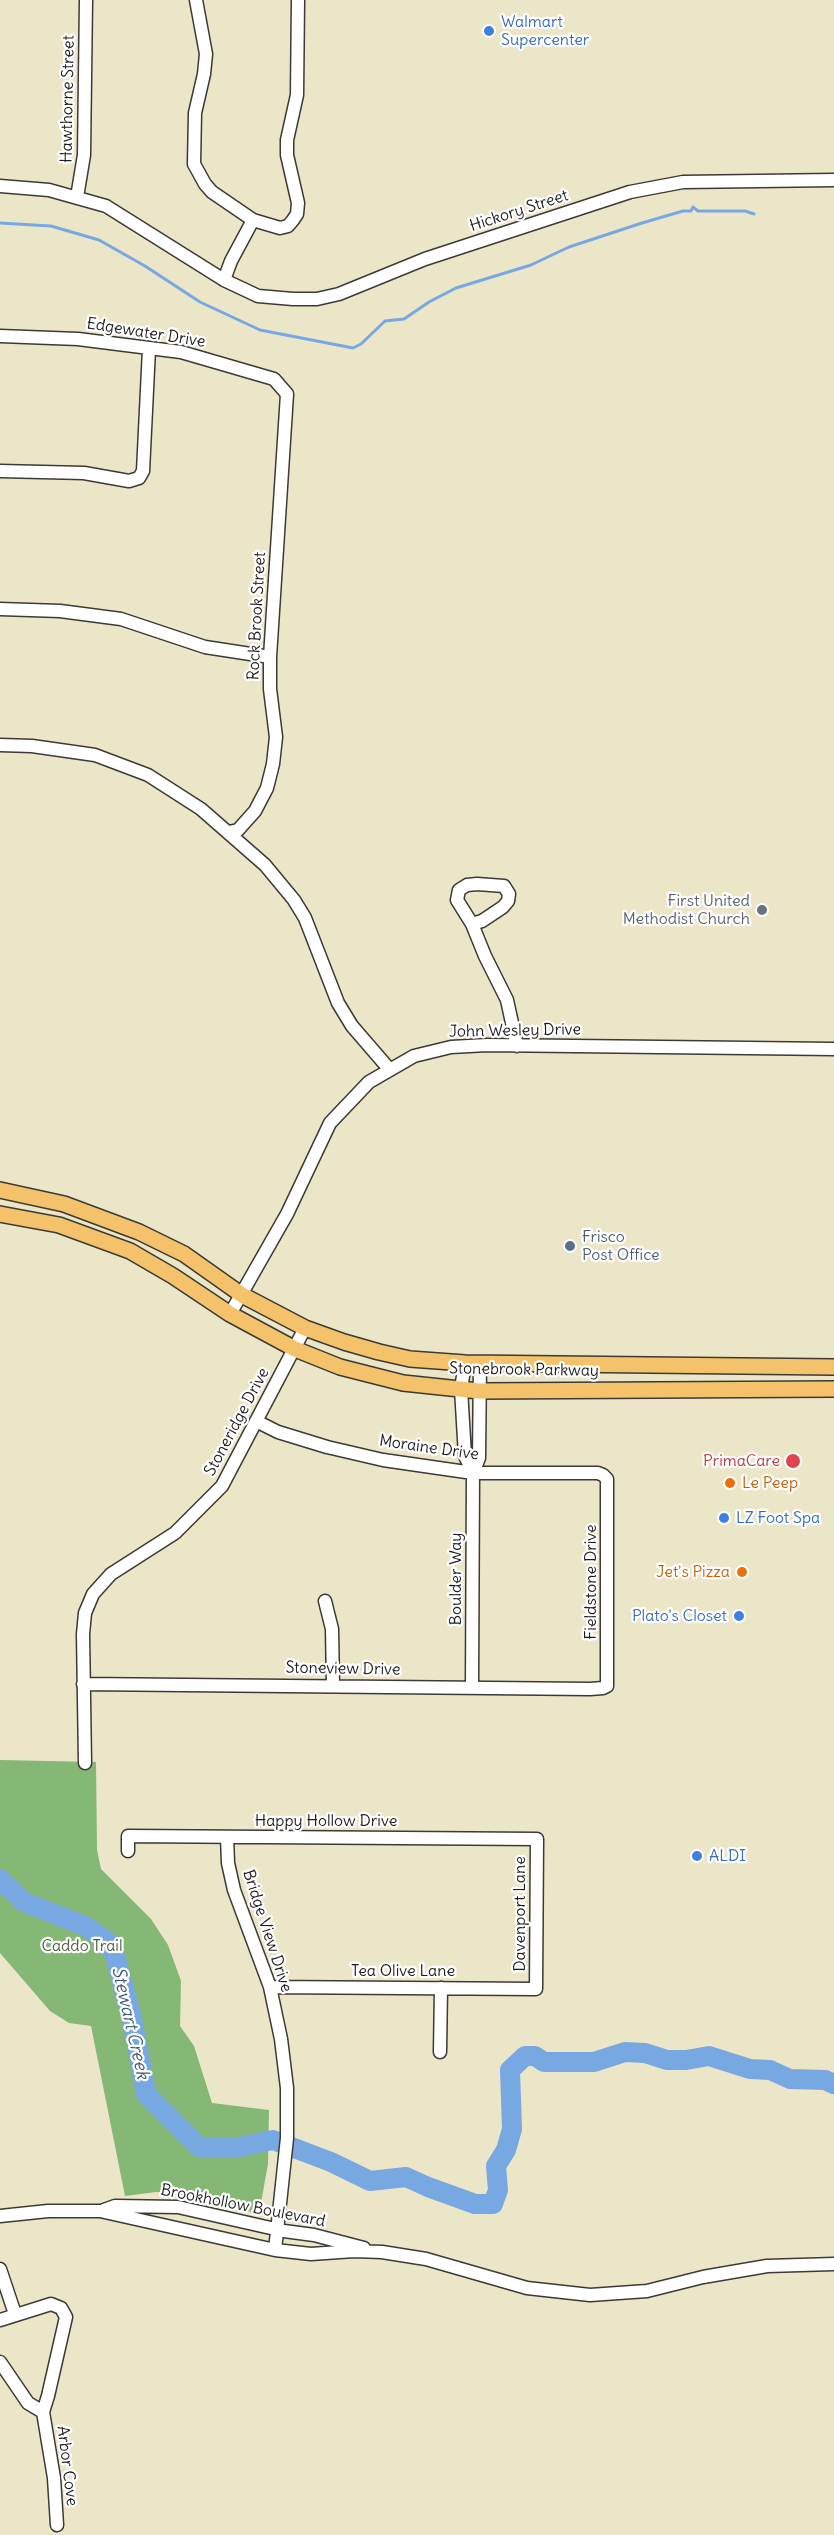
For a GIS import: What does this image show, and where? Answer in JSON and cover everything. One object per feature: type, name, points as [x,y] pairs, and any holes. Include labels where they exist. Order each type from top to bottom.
[{"type":"main road","name":"Stonebrook Parkway","points":[[0,1190],[81,1209],[139,1232],[184,1254],[242,1295],[304,1328],[344,1342],[410,1359],[472,1363],[834,1367]]},
{"type":"main road","points":[[59,1225],[64,1204]]},
{"type":"main road","points":[[75,1231],[81,1209]]},
{"type":"main road","name":"Stonebrook Parkway","points":[[0,1214],[59,1225],[130,1251],[230,1314],[295,1349],[340,1367],[403,1383],[480,1391],[834,1389]]},
{"type":"main road","points":[[633,1365],[633,1389]]},
{"type":"main road","points":[[741,1390],[743,1366]]},
{"type":"street","name":"Hawthorne Street","points":[[77,197],[84,155],[86,0]]},
{"type":"street","points":[[196,0],[206,54],[195,113],[194,164],[212,192],[253,220],[280,228],[288,226],[297,214],[298,202],[287,155],[287,140],[297,95],[298,0]]},
{"type":"street","name":"Hickory Street","points":[[0,186],[49,190],[106,206],[224,280],[258,296],[317,299],[339,294],[436,255],[630,192],[683,182],[834,180]]},
{"type":"street","points":[[224,280],[231,261],[253,220]]},
{"type":"street","name":"Edgewater Drive","points":[[0,336],[78,339],[181,352],[274,379],[281,385]]},
{"type":"street","points":[[0,471],[84,473],[129,481],[139,478],[143,471],[149,349]]},
{"type":"street","name":"Rock Brook Street","points":[[229,832],[238,830],[255,811],[267,788],[273,764],[276,737],[270,689],[270,657],[287,411],[287,394],[281,385]]},
{"type":"street","points":[[0,609],[60,611],[121,619],[205,646],[270,657]]},
{"type":"street","points":[[0,746],[32,746],[95,755],[148,775],[201,809],[229,832],[265,866],[294,900],[305,918],[339,1003],[352,1026],[390,1070]]},
{"type":"street","points":[[472,924],[507,1000],[517,1046]]},
{"type":"street","name":"John Wesley Drive","points":[[230,1314],[287,1214],[330,1123],[369,1082],[414,1056],[433,1050],[487,1045],[834,1049]]},
{"type":"street","name":"Stoneridge Drive","points":[[85,1763],[83,1684],[85,1613],[93,1594],[111,1574],[175,1533],[222,1486],[304,1328]]},
{"type":"street","name":"Boulder Way","points":[[472,1363],[461,1389],[465,1456],[473,1473]]},
{"type":"street","name":"Boulder Way","points":[[472,1363],[480,1391],[479,1458],[473,1473],[472,1687]]},
{"type":"street","name":"Moraine Drive","points":[[256,1421],[278,1432],[327,1448],[383,1460],[473,1473],[598,1473],[603,1475]]},
{"type":"street","name":"Fieldstone Drive","points":[[603,1475],[607,1479],[608,1487],[608,1679],[607,1686],[603,1689]]},
{"type":"street","points":[[325,1601],[332,1629],[333,1685]]},
{"type":"street","name":"Stoneview Drive","points":[[83,1684],[603,1689]]},
{"type":"street","name":"Happy Hollow Drive","points":[[128,1851],[129,1836],[537,1839]]},
{"type":"street","name":"Bridge View Drive","points":[[227,1837],[228,1863],[234,1890],[270,1987],[287,2088],[281,2202],[275,2250]]},
{"type":"street","name":"Davenport Lane","points":[[536,1989],[537,1839]]},
{"type":"street","name":"Tea Olive Lane","points":[[270,1987],[536,1989]]},
{"type":"street","points":[[440,2052],[441,1988]]},
{"type":"street","name":"Brookhollow Boulevard","points":[[100,2211],[115,2206],[178,2207],[314,2235],[378,2252],[426,2259],[514,2284],[582,2294],[647,2291],[703,2277],[767,2266],[834,2264]]},
{"type":"street","name":"Brookhollow Boulevard","points":[[0,2216],[48,2211],[100,2211],[275,2250],[311,2254],[378,2252]]},
{"type":"street","points":[[0,2269],[15,2314]]},
{"type":"street","name":"Arbor Cove","points":[[0,2320],[51,2304],[61,2308],[66,2317],[48,2396],[42,2412],[54,2478],[57,2525]]},
{"type":"street","name":"Arbor Cove","points":[[0,2362],[28,2403],[42,2412]]},
{"type":"green space","name":"Caddo Trail","points":[[0,1760],[96,1762],[97,1850],[101,1869],[151,1919],[168,1945],[181,1981],[180,2026],[194,2046],[212,2103],[269,2110],[268,2164],[259,2214],[189,2196],[156,2192],[125,2196],[91,2026],[69,2023],[50,2011],[0,1953]]},
{"type":"waterway","points":[[0,223],[51,226],[99,240],[145,266],[200,302],[260,330],[353,348],[361,344],[385,321],[404,319],[429,302],[456,288],[531,265],[569,247],[642,223],[683,211],[691,211],[693,207],[698,211],[745,211],[754,214]]},
{"type":"waterway","name":"Stewart Creek","points":[[0,1879],[24,1902],[85,1926],[112,1945],[132,2018],[146,2094],[199,2147],[234,2148],[273,2140],[331,2162],[370,2181],[406,2177],[475,2204],[493,2204],[498,2190],[496,2166],[506,2150],[512,2129],[510,2070],[525,2056],[535,2056],[544,2062],[594,2062],[625,2052],[645,2053],[667,2060],[686,2060],[709,2056],[750,2069],[770,2070],[790,2079],[825,2080],[834,2084]]},
{"type":"place","name":"Walmart Supercenter","points":[[489,31]]},
{"type":"place","name":"First United Methodist Church","points":[[762,910]]},
{"type":"place","name":"Frisco Post Office","points":[[570,1246]]},
{"type":"place","name":"PrimaCare","points":[[793,1461]]},
{"type":"place","name":"Le Peep","points":[[730,1483]]},
{"type":"place","name":"LZ Foot Spa","points":[[724,1518]]},
{"type":"place","name":"Jet's Pizza","points":[[742,1572]]},
{"type":"place","name":"Plato's Closet","points":[[739,1616]]},
{"type":"place","name":"ALDI","points":[[697,1856]]}]
